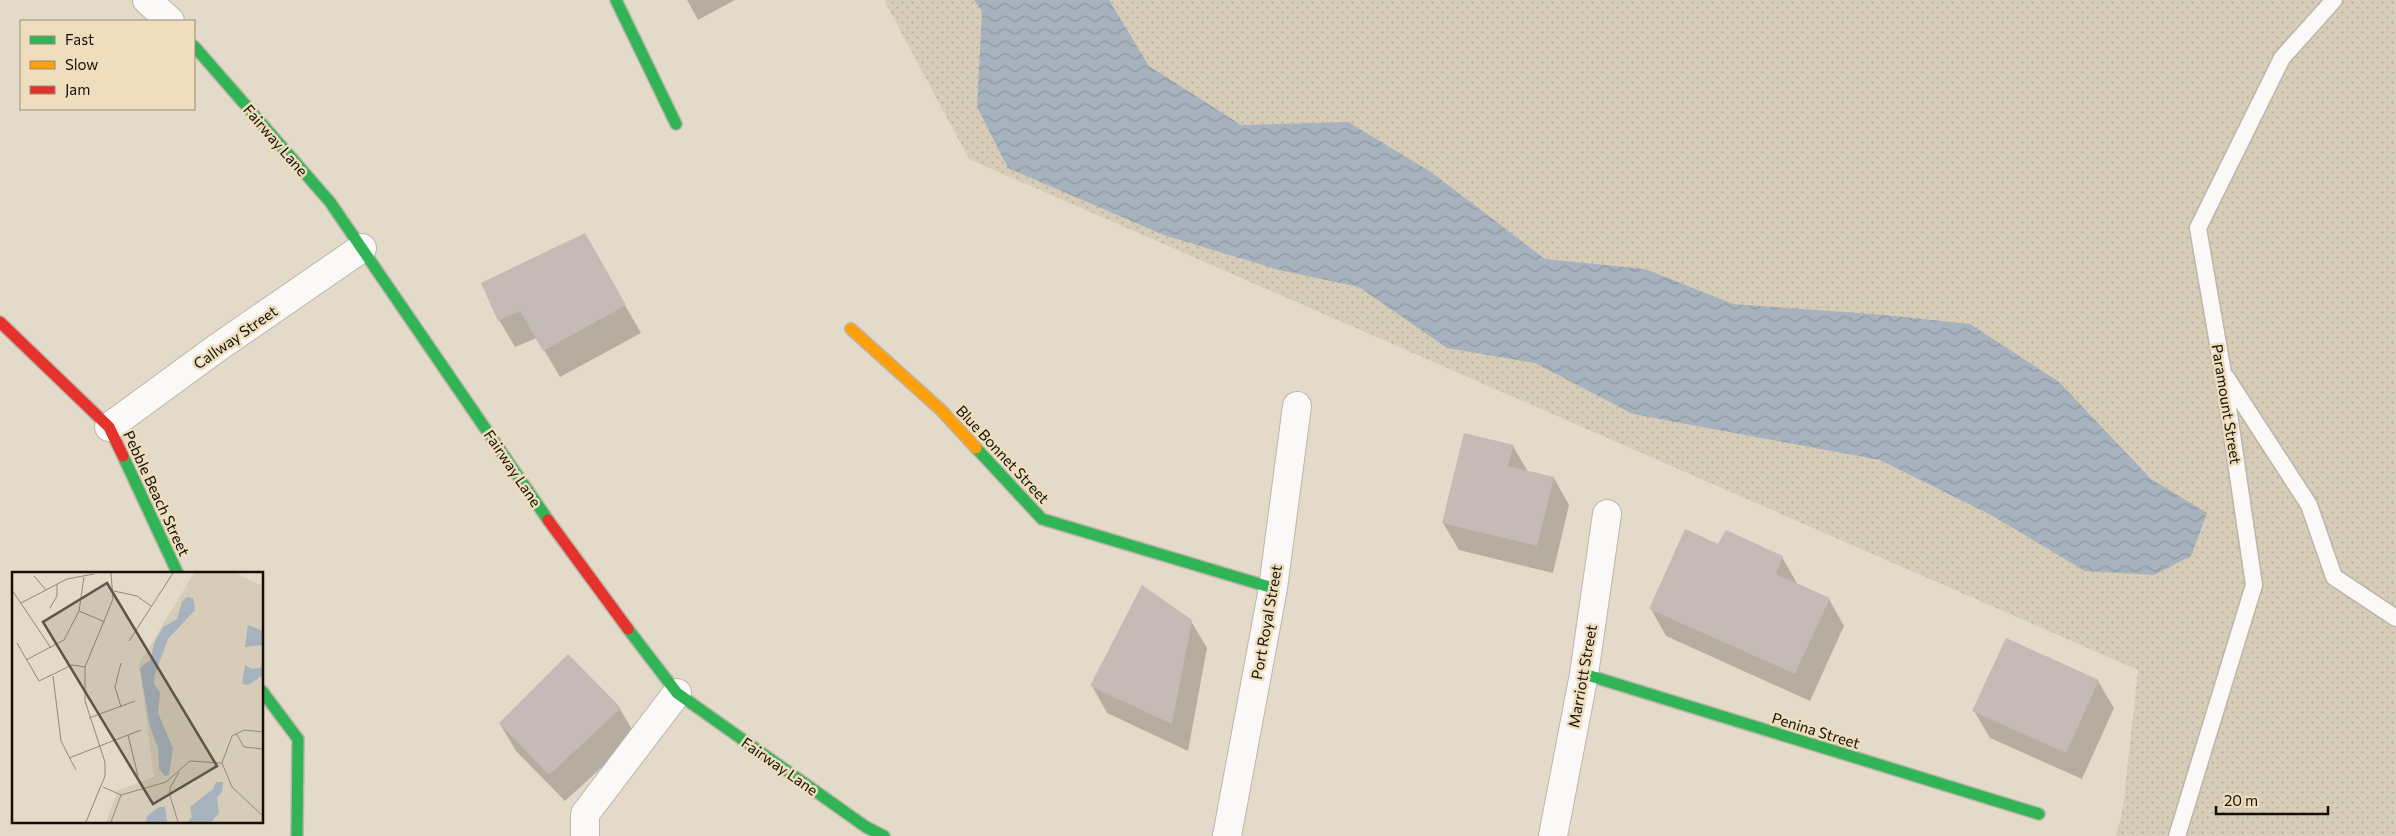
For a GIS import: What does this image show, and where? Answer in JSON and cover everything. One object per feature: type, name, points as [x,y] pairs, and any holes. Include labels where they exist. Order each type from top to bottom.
[{"type":"street","points":[[148,0],[169,20]]},
{"type":"street","points":[[616,0],[676,124]]},
{"type":"street","name":"Fairway Lane","points":[[195,47],[330,202],[569,551],[677,693],[866,828],[884,836]]},
{"type":"street","name":"Callway Street","points":[[109,428],[217,348],[362,248]]},
{"type":"street","name":"Pebble Beach Street","points":[[0,322],[109,428],[177,572]]},
{"type":"street","name":"Blue Bonnet Street","points":[[851,329],[941,410],[1042,519],[1273,588]]},
{"type":"street","name":"Port Royal Street","points":[[1227,836],[1273,588],[1297,406]]},
{"type":"street","name":"Marriott Street","points":[[1553,836],[1584,674],[1608,514]]},
{"type":"street","name":"Penina Street","points":[[1584,674],[2040,814]]},
{"type":"street","points":[[585,836],[585,814],[677,693]]},
{"type":"street","points":[[264,694],[298,740],[297,836]]},
{"type":"lane","name":"Paramount Street","points":[[2177,836],[2254,585],[2224,374],[2198,228],[2282,58],[2334,0]]},
{"type":"lane","points":[[2224,374],[2309,505],[2334,577],[2396,618]]},
{"type":"shaded area","points":[[884,0],[2396,0],[2396,836],[2116,836],[2123,808],[2138,670],[969,159]]},
{"type":"water","points":[[974,0],[1109,0],[1149,66],[1241,125],[1348,122],[1431,172],[1545,259],[1645,269],[1733,304],[1885,315],[1970,324],[2059,382],[2151,479],[2207,513],[2191,556],[2154,575],[2085,571],[1991,515],[1880,460],[1633,414],[1535,363],[1447,348],[1359,287],[1279,270],[1164,235],[1008,168],[977,107],[982,11]]},
{"type":"building","points":[[585,233],[626,305],[543,351],[520,311],[498,321],[481,283]]},
{"type":"building","points":[[1464,433],[1514,445],[1508,466],[1554,477],[1537,546],[1442,523]]},
{"type":"building","points":[[1685,529],[1718,544],[1726,530],[1783,556],[1776,574],[1830,598],[1795,674],[1649,609]]},
{"type":"building","points":[[1142,585],[1192,620],[1172,724],[1090,686]]},
{"type":"building","points":[[2006,638],[2099,680],[2066,753],[1972,711]]},
{"type":"building","points":[[568,654],[621,708],[549,775],[499,723]]},
{"type":"traffic: fast","points":[[616,0],[676,124]]},
{"type":"traffic: fast","points":[[195,47],[330,202],[548,520]]},
{"type":"traffic: fast","points":[[976,448],[1042,519],[1273,588]]},
{"type":"traffic: fast","points":[[123,456],[177,572]]},
{"type":"traffic: fast","points":[[628,629],[677,693],[866,827],[884,836]]},
{"type":"traffic: fast","points":[[1584,674],[2039,814]]},
{"type":"traffic: fast","points":[[264,694],[298,739],[297,836]]},
{"type":"traffic: slow","points":[[851,329],[941,410],[976,448]]},
{"type":"traffic: jam","points":[[0,322],[109,427],[123,456]]},
{"type":"traffic: jam","points":[[548,520],[628,629]]}]
